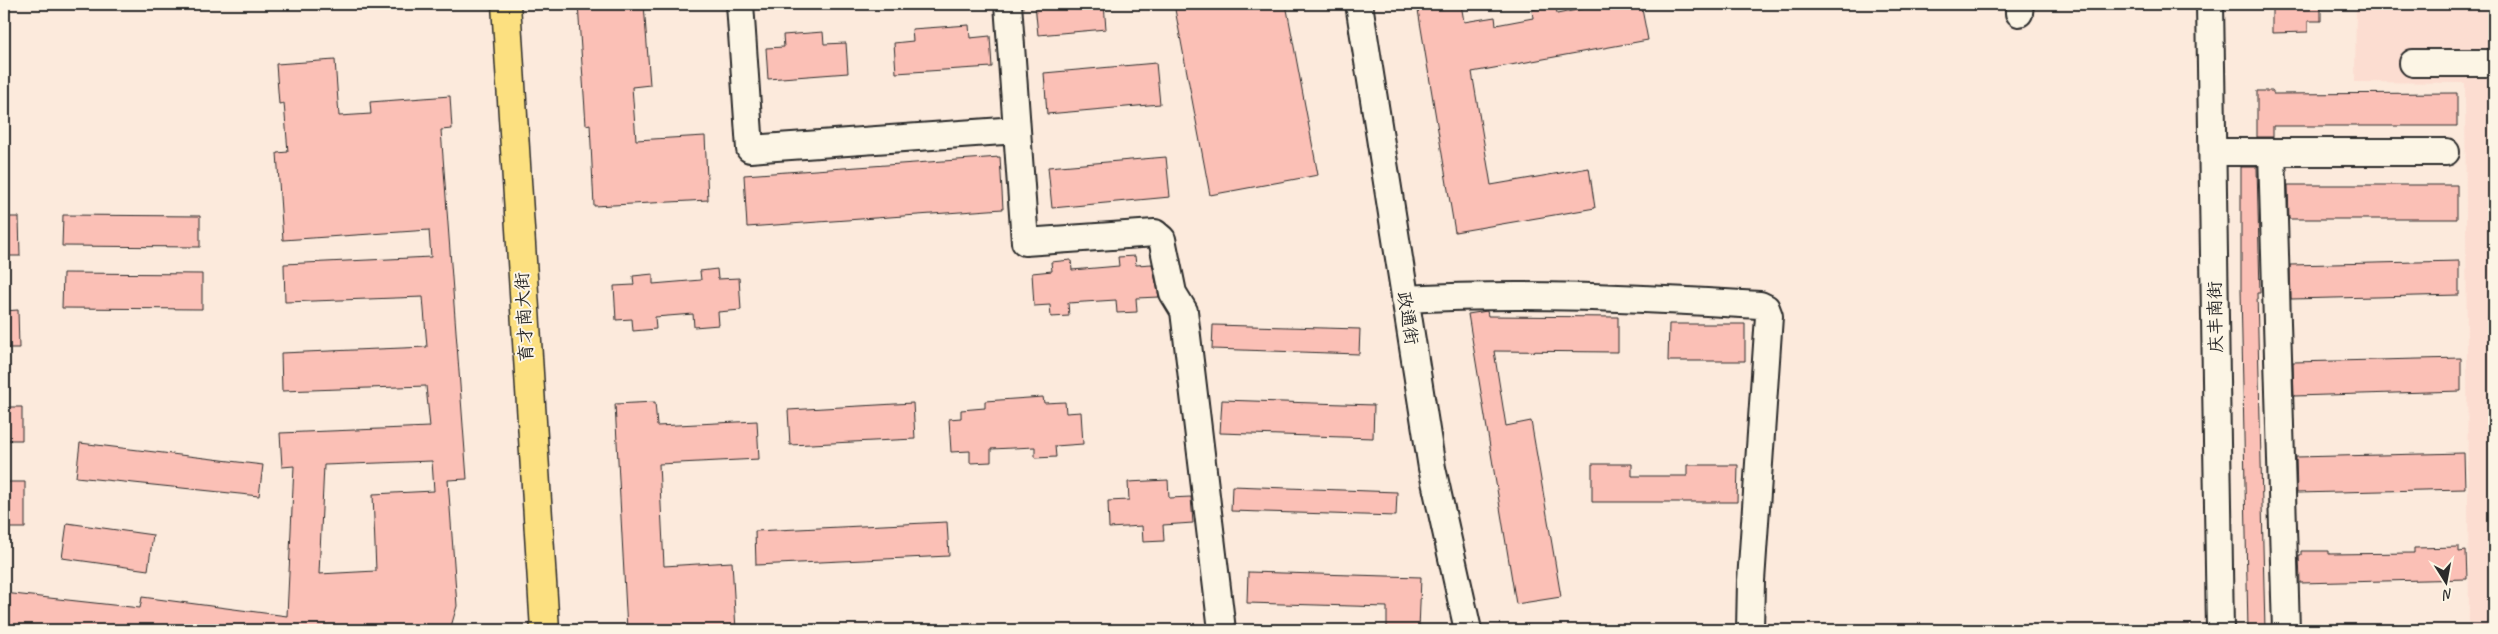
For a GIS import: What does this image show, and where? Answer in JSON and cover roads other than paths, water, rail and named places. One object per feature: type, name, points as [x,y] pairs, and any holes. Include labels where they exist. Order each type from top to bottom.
[{"type":"main road","name":"育才南大街","points":[[506,4],[545,630]]},
{"type":"main road","name":"育才南大街","points":[[525,4],[564,630]]},
{"type":"street","points":[[740,4],[750,149],[1017,130]]},
{"type":"street","points":[[1008,4],[1025,242],[1155,233],[1162,239],[1173,293],[1184,311],[1222,630]]},
{"type":"street","name":"政通街","points":[[1359,4],[1432,468],[1468,630]]},
{"type":"street","name":"庆丰南街","points":[[2210,4],[2220,630]]},
{"type":"street","points":[[2413,63],[2494,63]]},
{"type":"street","points":[[2212,152],[2446,152]]},
{"type":"street","points":[[2272,152],[2286,630]]},
{"type":"street","points":[[1406,299],[1470,295],[1609,296],[1760,305],[1766,308],[1769,316],[1751,581],[1750,630]]}]
